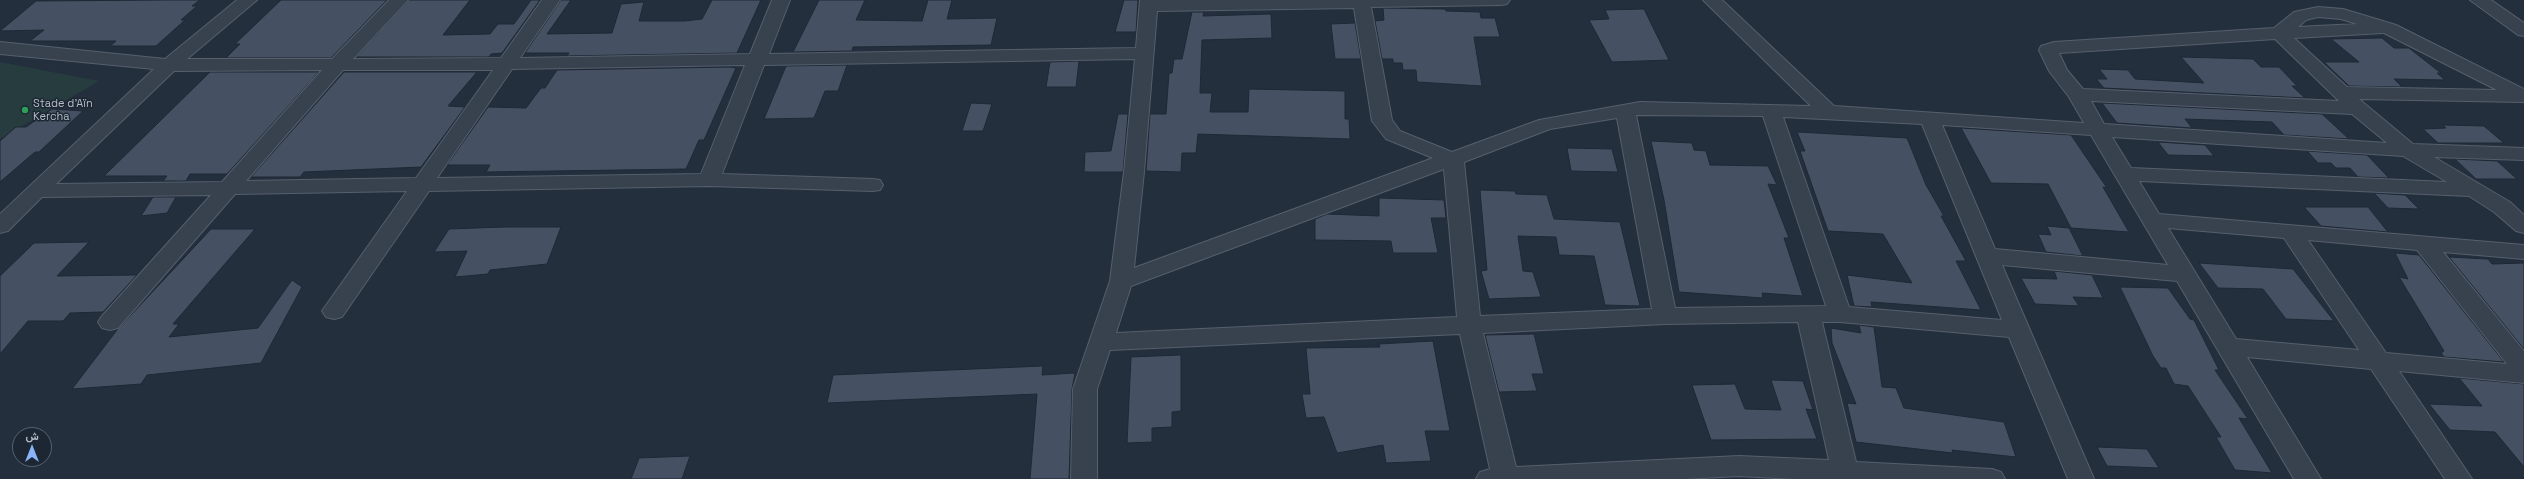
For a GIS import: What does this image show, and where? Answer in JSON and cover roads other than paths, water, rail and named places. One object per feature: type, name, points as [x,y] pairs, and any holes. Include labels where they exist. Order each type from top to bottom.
[{"type":"street","points":[[0,226],[169,65],[248,0]]},
{"type":"street","points":[[110,322],[337,65],[399,0]]},
{"type":"street","points":[[334,311],[550,0]]},
{"type":"street","points":[[709,180],[781,0]]},
{"type":"street","points":[[1084,479],[1085,389],[1121,281],[1134,172],[1149,3],[1501,0]]},
{"type":"street","points":[[1712,0],[1829,112]]},
{"type":"street","points":[[2479,0],[2524,31]]},
{"type":"street","points":[[1361,1],[1382,121],[1393,136],[1453,159]]},
{"type":"street","points":[[2308,479],[2151,220],[2126,174],[2077,95],[2058,71],[2048,50],[2054,48],[2279,33],[2390,29],[2524,97]]},
{"type":"street","points":[[2279,33],[2357,108],[2408,150],[2502,207],[2524,226]]},
{"type":"street","points":[[0,48],[169,65],[506,64],[1145,54]]},
{"type":"street","points":[[2341,93],[2524,97]]},
{"type":"street","points":[[2077,95],[2357,108]]},
{"type":"street","points":[[1121,281],[1546,124],[1640,108],[1829,112],[2408,150],[2524,154]]},
{"type":"street","points":[[1625,110],[1665,316]]},
{"type":"street","points":[[1771,110],[1840,314]]},
{"type":"street","points":[[1929,118],[2081,479]]},
{"type":"street","points":[[1453,159],[1469,323],[1500,479],[1712,473],[1739,466],[1845,471],[1916,477],[1992,479]]},
{"type":"street","points":[[2126,174],[2474,190]]},
{"type":"street","points":[[37,191],[709,180],[873,185]]},
{"type":"street","points":[[2151,220],[2524,252]]},
{"type":"street","points":[[2291,232],[2459,479]]},
{"type":"street","points":[[2424,244],[2524,368]]},
{"type":"street","points":[[1988,256],[2184,274]]},
{"type":"street","points":[[1101,342],[1469,323],[1665,316],[1840,314],[2019,330]]},
{"type":"street","points":[[1808,315],[1845,471]]},
{"type":"street","points":[[2228,347],[2524,374]]},
{"type":"place","name":"Stade d'Aïn Kercha","points":[[25,110]]}]
